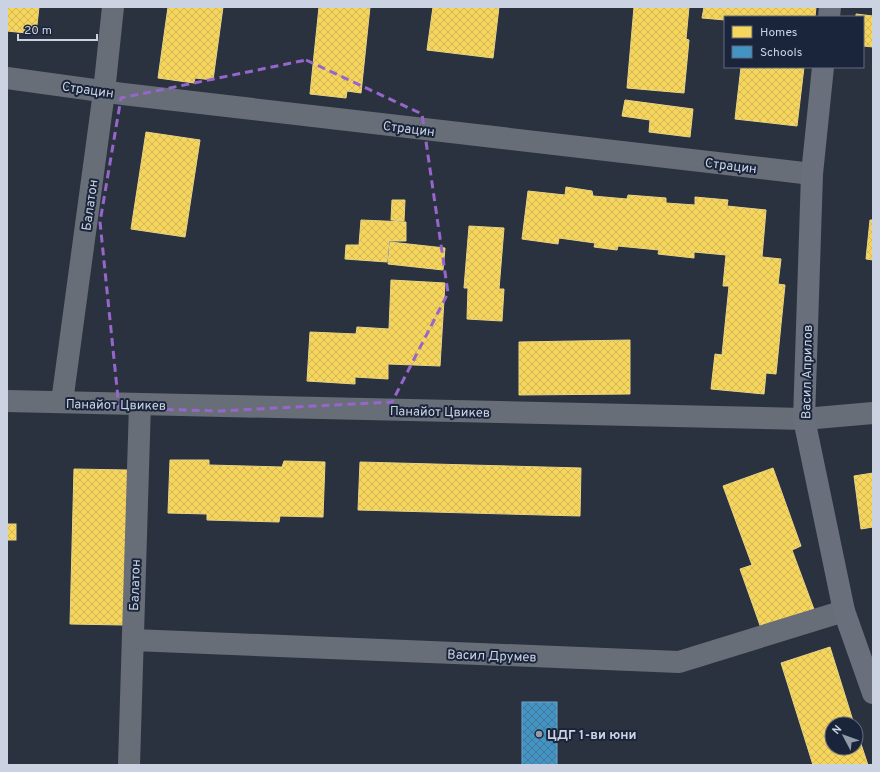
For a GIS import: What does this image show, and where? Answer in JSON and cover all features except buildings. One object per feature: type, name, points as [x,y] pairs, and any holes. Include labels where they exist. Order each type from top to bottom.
[{"type":"street","name":"Балатон","points":[[62,402],[104,92],[113,7]]},
{"type":"street","name":"Васил Априлов","points":[[823,68],[812,174],[804,420],[844,611],[873,693]]},
{"type":"street","name":"Страцин","points":[[7,78],[104,92],[812,174]]},
{"type":"street","name":"Панайот Цвикев","points":[[7,401],[804,420],[873,413]]},
{"type":"street","name":"Балатон","points":[[129,765],[140,404]]},
{"type":"street","name":"Васил Друмев","points":[[133,640],[678,662],[844,611]]},
{"type":"highlighted area","points":[[306,60],[422,114],[448,293],[392,402],[219,411],[119,408],[100,222],[121,98]]},
{"type":"place","name":"ЦДГ 1-ви юни","points":[[539,734]]}]
